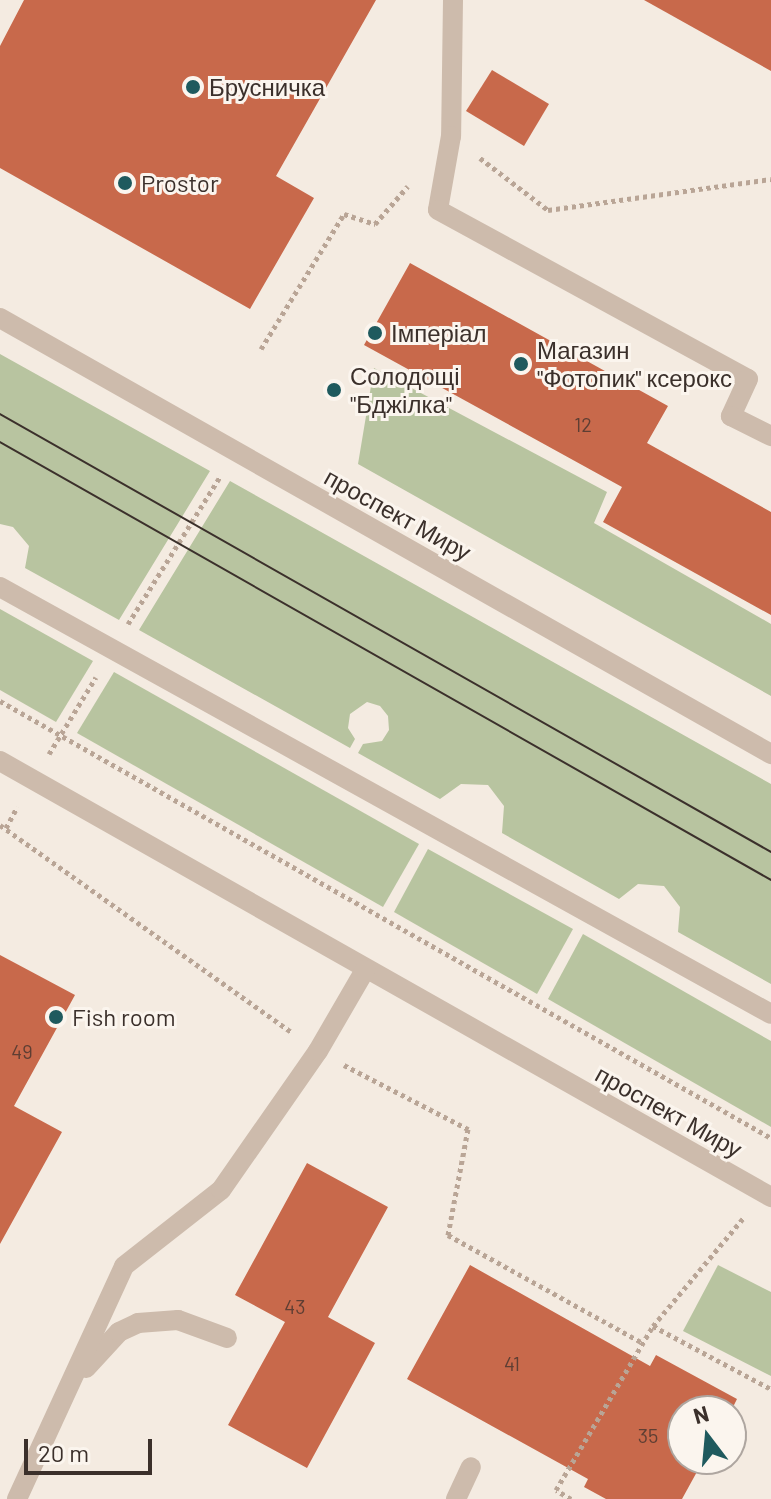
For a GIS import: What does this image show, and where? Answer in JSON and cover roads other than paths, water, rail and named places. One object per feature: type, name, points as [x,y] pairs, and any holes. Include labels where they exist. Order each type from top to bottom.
[{"type":"street","points":[[453,0],[451,136],[438,210],[748,379],[731,416],[771,436]]},
{"type":"street","name":"проспект Миру","points":[[0,318],[771,754]]},
{"type":"street","points":[[0,587],[771,1014]]},
{"type":"street","name":"проспект Миру","points":[[0,761],[767,1195]]},
{"type":"street","points":[[24,1496],[64,1397],[124,1266],[221,1190],[318,1051],[365,970]]},
{"type":"street","points":[[64,1397],[97,1353],[138,1323],[178,1320],[227,1338]]},
{"type":"street","points":[[456,1499],[471,1467]]},
{"type":"tram line","points":[[0,414],[771,852]]},
{"type":"tram line","points":[[0,442],[771,880]]},
{"type":"place","name":"Брусничка","points":[[193,87]]},
{"type":"place","name":"Prostor","points":[[125,183]]},
{"type":"place","name":"Імперіал","points":[[375,333]]},
{"type":"place","name":"Магазин \"Фотопик\" ксерокс","points":[[521,364]]},
{"type":"place","name":"Солодощі \"Бджілка\"","points":[[334,390]]},
{"type":"place","name":"Fish room","points":[[56,1017]]}]
